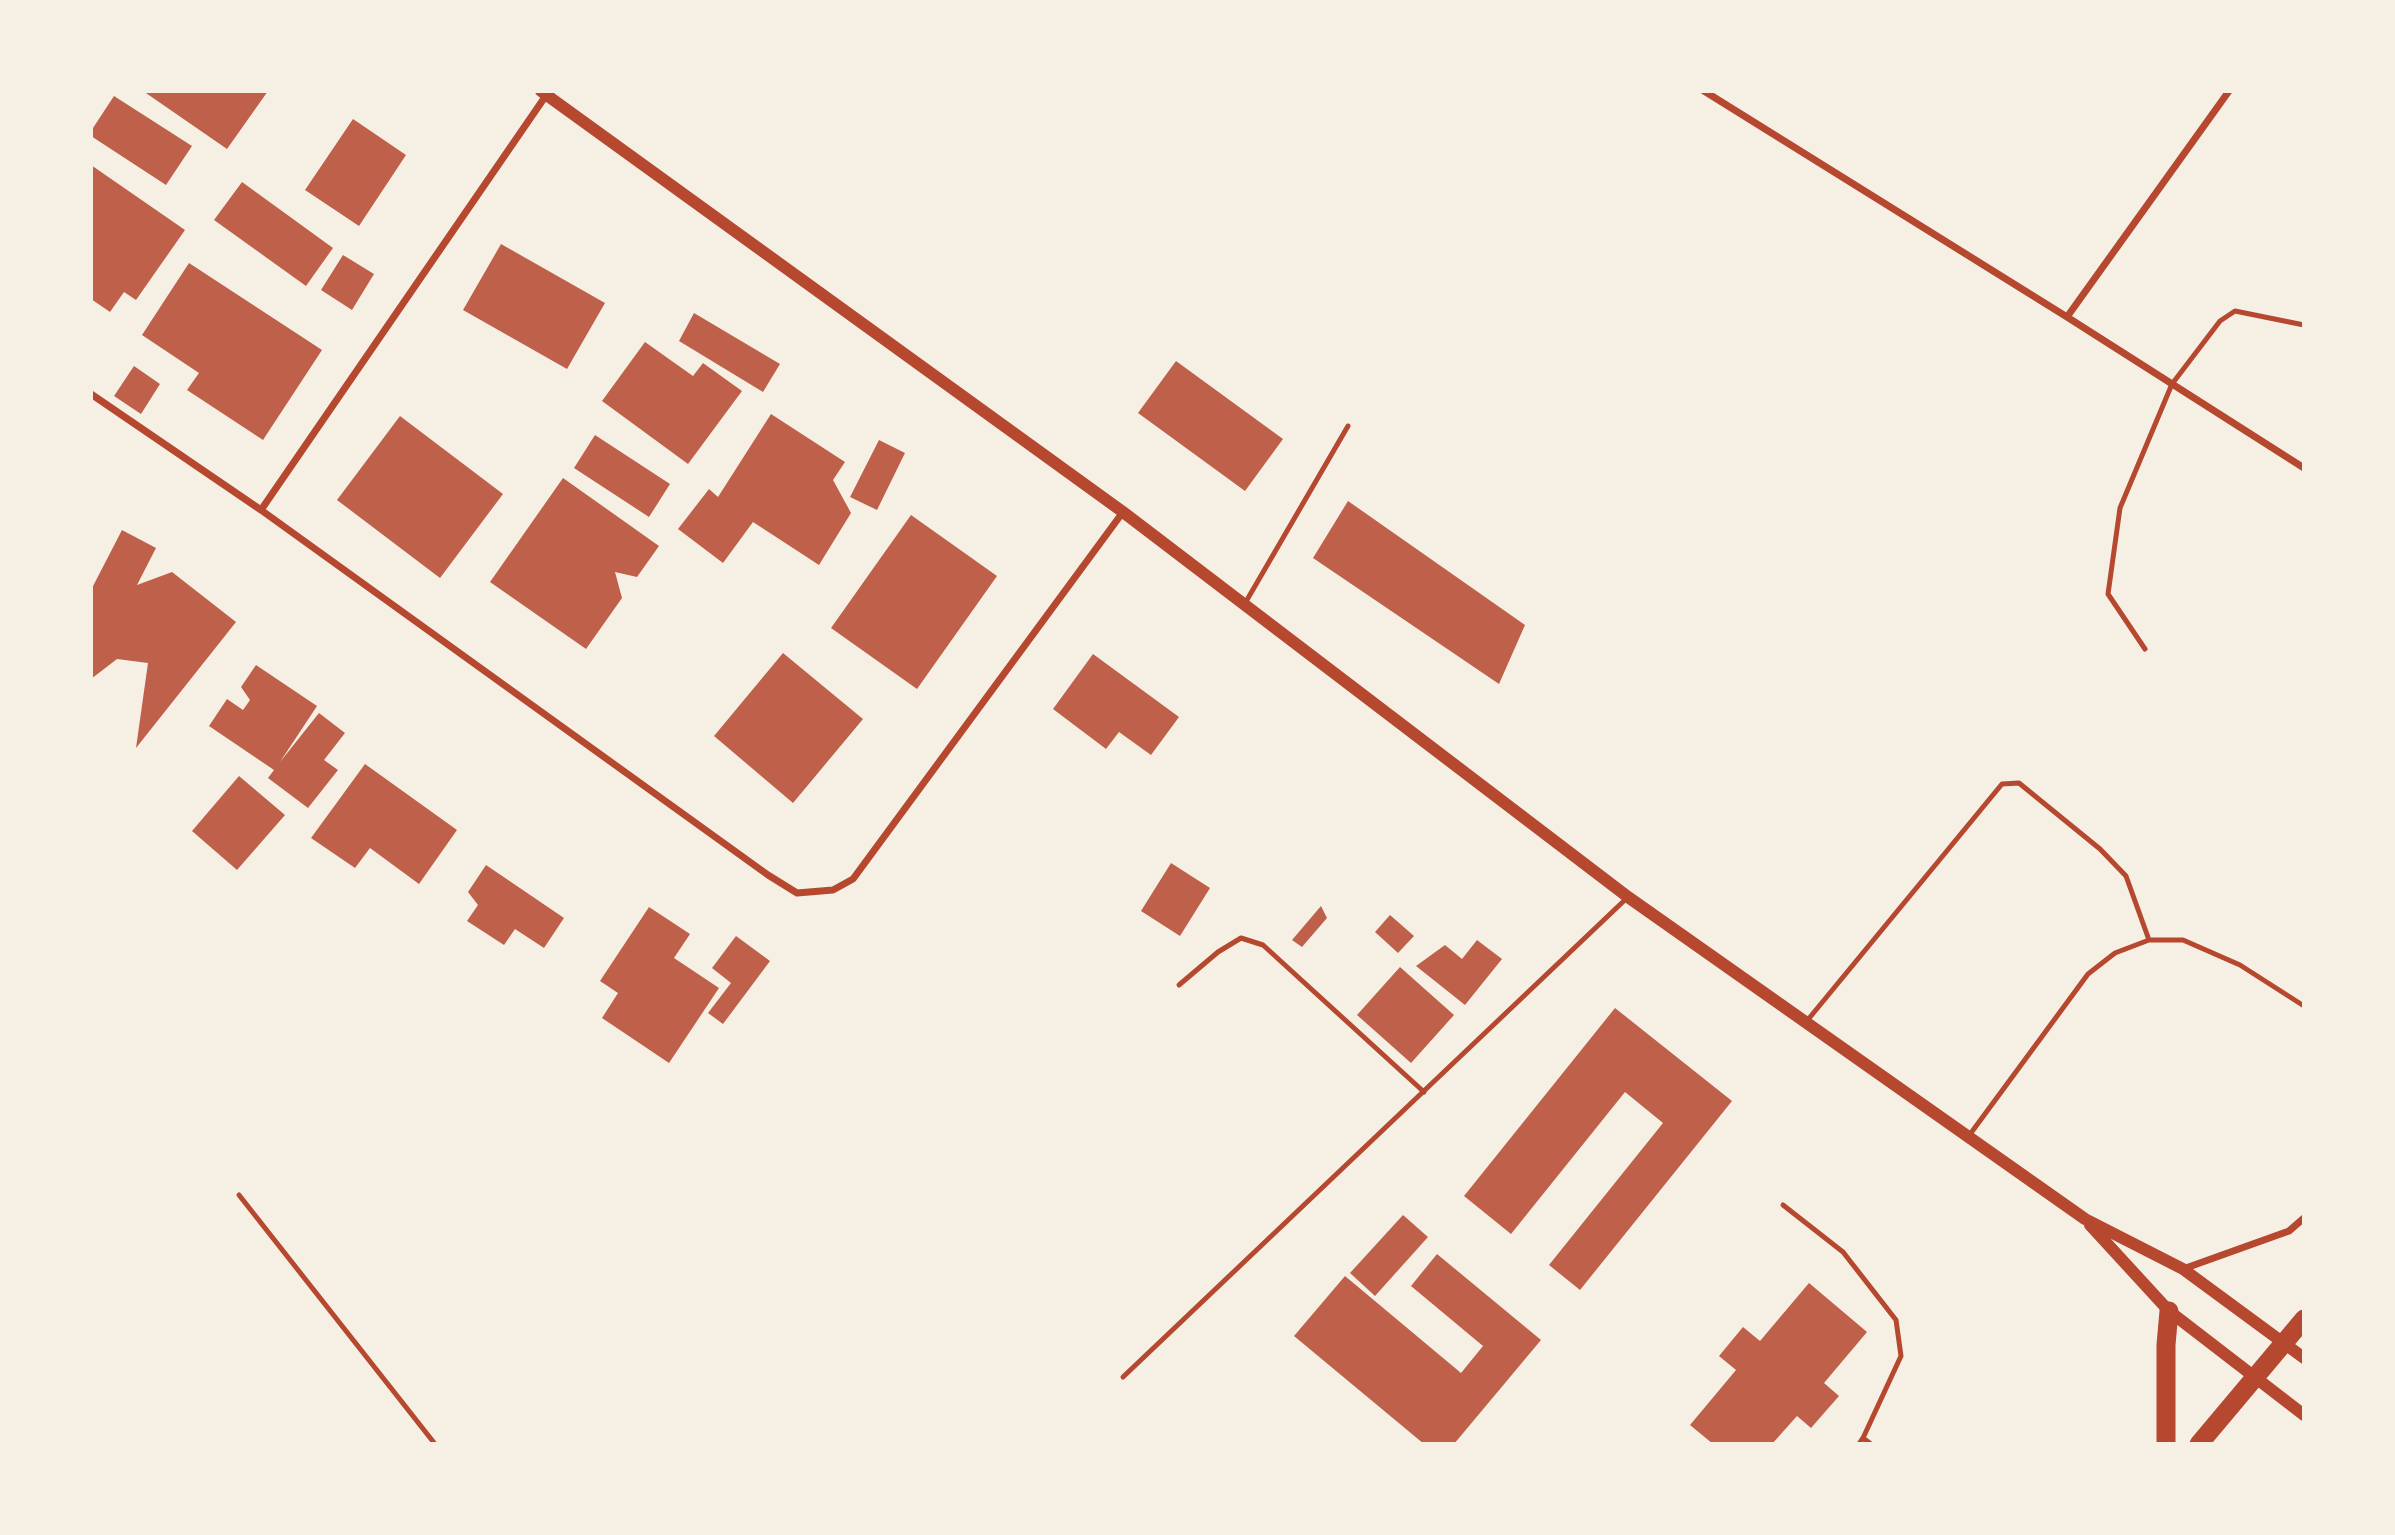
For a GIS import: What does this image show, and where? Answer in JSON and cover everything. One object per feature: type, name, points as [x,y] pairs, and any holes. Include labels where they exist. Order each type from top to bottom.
[{"type":"highway","points":[[2166,1444],[2166,1345],[2169,1311]]},
{"type":"highway","points":[[2199,1444],[2304,1319]]},
{"type":"street","points":[[1704,91],[2304,468]]},
{"type":"street","points":[[2067,317],[2229,91]]},
{"type":"street","points":[[261,510],[544,93],[1123,512],[1628,897],[2085,1219],[2183,1269],[2304,1358]]},
{"type":"street","points":[[91,394],[261,510],[768,875],[797,892],[833,890],[853,878],[1123,512]]},
{"type":"street","points":[[2183,1269],[2289,1231],[2304,1218]]},
{"type":"street","points":[[2085,1219],[2169,1311],[2304,1415]]},
{"type":"lane","points":[[2146,649],[2108,594],[2120,508],[2172,384],[2220,321],[2235,311],[2304,326]]},
{"type":"lane","points":[[1244,605],[1348,426]]},
{"type":"lane","points":[[1806,1023],[2002,784],[2019,783],[2100,849],[2126,876],[2149,940]]},
{"type":"lane","points":[[1123,1377],[1628,897]]},
{"type":"lane","points":[[1179,985],[1218,952],[1241,938],[1263,944],[1424,1092]]},
{"type":"lane","points":[[1968,1137],[2088,974],[2115,953],[2149,940],[2183,940],[2240,965],[2304,1006]]},
{"type":"lane","points":[[239,1195],[435,1444]]},
{"type":"lane","points":[[1783,1205],[1843,1252],[1896,1320],[1901,1356],[1861,1441],[1871,1444]]},
{"type":"building","points":[[143,91],[268,91],[227,149]]},
{"type":"building","points":[[114,96],[192,146],[166,185],[91,136],[91,131]]},
{"type":"building","points":[[353,119],[406,155],[359,226],[305,190]]},
{"type":"building","points":[[91,165],[185,230],[136,300],[124,292],[110,312],[91,299]]},
{"type":"building","points":[[242,182],[333,248],[306,286],[214,220]]},
{"type":"building","points":[[501,244],[605,303],[567,369],[463,310]]},
{"type":"building","points":[[343,255],[374,274],[352,310],[321,290]]},
{"type":"building","points":[[189,263],[322,350],[263,440],[187,390],[199,373],[142,335]]},
{"type":"building","points":[[694,313],[780,364],[763,392],[679,341]]},
{"type":"building","points":[[645,342],[693,376],[703,363],[742,391],[688,464],[602,401]]},
{"type":"building","points":[[1176,361],[1283,439],[1245,491],[1138,413]]},
{"type":"building","points":[[134,366],[160,384],[141,414],[114,396]]},
{"type":"building","points":[[771,414],[845,462],[833,480],[851,513],[819,565],[753,522],[723,563],[678,529],[709,489],[718,497]]},
{"type":"building","points":[[400,416],[503,494],[440,578],[337,500]]},
{"type":"building","points":[[595,435],[670,484],[649,517],[574,468]]},
{"type":"building","points":[[879,440],[905,453],[877,510],[850,497]]},
{"type":"building","points":[[563,478],[659,546],[637,577],[615,572],[622,598],[586,649],[490,582]]},
{"type":"building","points":[[1348,501],[1525,625],[1499,684],[1313,558]]},
{"type":"building","points":[[911,515],[997,576],[917,689],[831,628]]},
{"type":"building","points":[[122,530],[156,548],[137,585],[172,572],[236,622],[136,748],[148,663],[117,659],[91,679],[91,590]]},
{"type":"building","points":[[783,653],[863,719],[793,803],[714,736]]},
{"type":"building","points":[[1093,654],[1179,717],[1151,755],[1119,732],[1106,749],[1053,709]]},
{"type":"building","points":[[256,665],[317,706],[280,762],[319,713],[345,733],[324,760],[338,770],[308,808],[268,778],[274,770],[209,726],[227,699],[243,710],[250,700],[241,687]]},
{"type":"building","points":[[365,764],[457,830],[419,884],[370,848],[355,868],[311,838]]},
{"type":"building","points":[[239,776],[285,815],[237,870],[192,831]]},
{"type":"building","points":[[1171,863],[1210,888],[1180,936],[1141,911]]},
{"type":"building","points":[[486,865],[564,918],[544,948],[515,929],[504,945],[467,921],[478,905],[468,892]]},
{"type":"building","points":[[1321,906],[1327,918],[1302,947],[1292,940]]},
{"type":"building","points":[[649,907],[690,934],[674,958],[719,988],[669,1063],[602,1018],[618,993],[600,981]]},
{"type":"building","points":[[1390,915],[1414,936],[1398,953],[1375,932]]},
{"type":"building","points":[[736,936],[770,961],[723,1024],[708,1013],[731,983],[712,968]]},
{"type":"building","points":[[1477,940],[1502,959],[1465,1005],[1416,966],[1445,945],[1462,959]]},
{"type":"building","points":[[1400,967],[1454,1015],[1411,1063],[1357,1015]]},
{"type":"building","points":[[1615,1008],[1732,1101],[1580,1290],[1549,1265],[1663,1123],[1625,1092],[1511,1234],[1464,1196]]},
{"type":"building","points":[[1403,1215],[1428,1237],[1375,1296],[1350,1273]]},
{"type":"building","points":[[1437,1254],[1541,1340],[1454,1444],[1424,1444],[1294,1336],[1345,1276],[1461,1373],[1483,1346],[1411,1286]]},
{"type":"building","points":[[1809,1283],[1867,1332],[1824,1383],[1839,1396],[1811,1428],[1797,1416],[1772,1444],[1713,1444],[1690,1425],[1736,1370],[1719,1356],[1743,1327],[1760,1341]]}]
